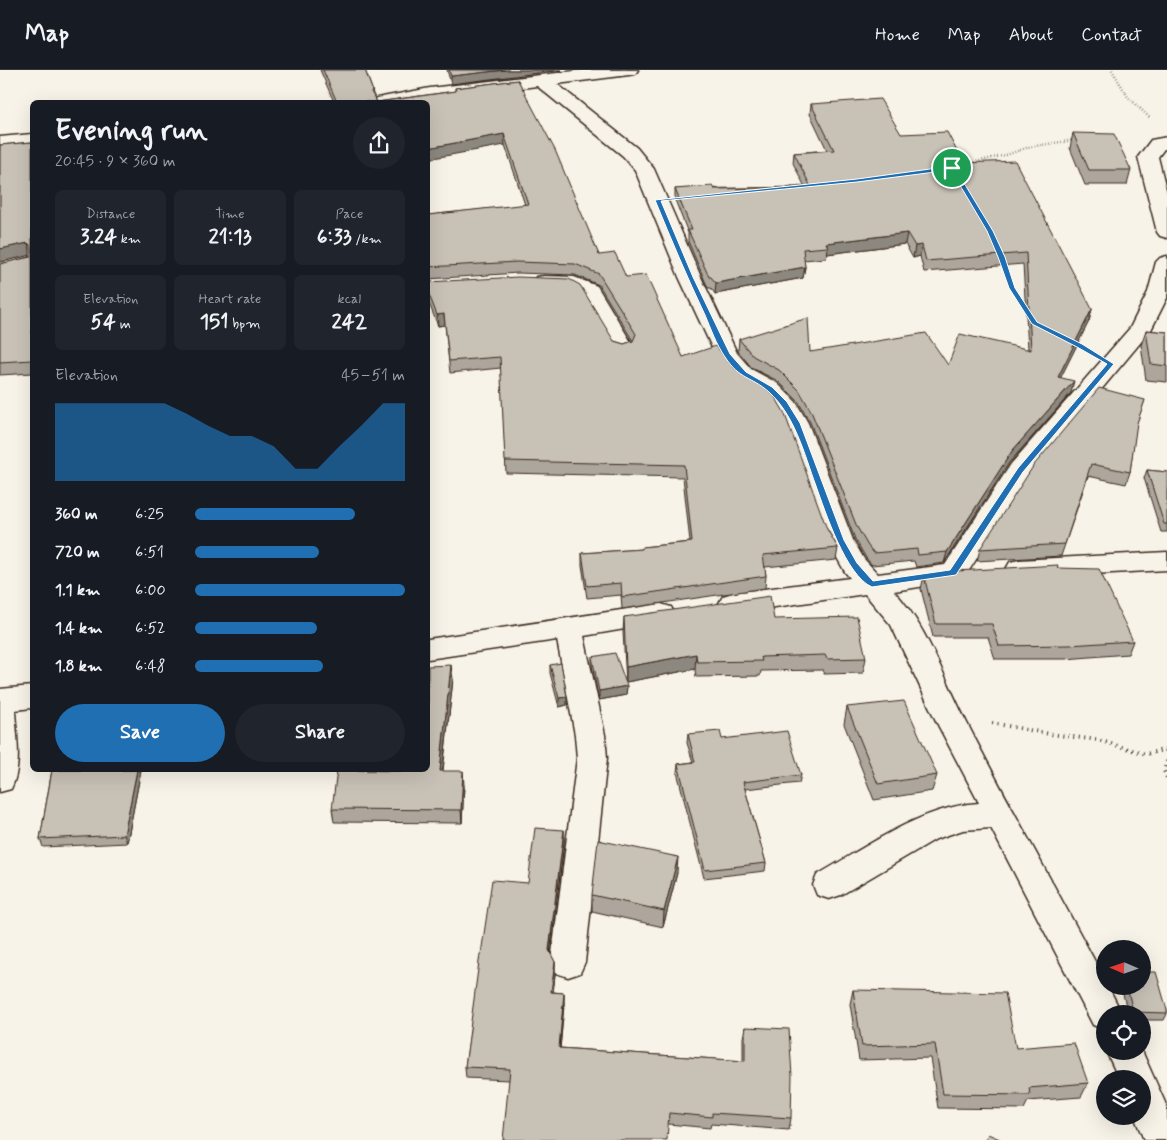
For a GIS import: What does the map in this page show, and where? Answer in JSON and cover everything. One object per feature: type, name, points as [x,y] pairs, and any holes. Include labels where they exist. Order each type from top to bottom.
[{"type":"street","points":[[393,100],[430,93],[629,70]]},
{"type":"street","points":[[541,80],[630,152],[644,169],[690,277],[726,354],[736,368],[743,374],[769,388],[788,409],[796,423],[840,540],[854,565],[893,606],[903,622],[952,723],[1100,1005]]},
{"type":"street","points":[[0,143],[30,140]]},
{"type":"street","points":[[1163,144],[1150,152],[1149,165],[1167,232]]},
{"type":"street","points":[[953,573],[1020,470],[1140,330],[1159,292],[1167,262]]},
{"type":"street","points":[[527,281],[574,283],[589,291],[623,348]]},
{"type":"street","points":[[430,649],[699,608],[953,573],[1167,561]]},
{"type":"street","points":[[568,962],[592,758],[590,735],[569,629]]},
{"type":"street","points":[[0,780],[2,757],[0,700],[30,697]]},
{"type":"street","points":[[829,885],[925,830],[962,817],[1001,815]]},
{"type":"street","points":[[1151,1113],[1163,1140]]},
{"type":"path","points":[[1112,70],[1128,97],[1163,129],[1163,144]]},
{"type":"path","points":[[962,165],[1006,155],[1029,147],[1074,140]]},
{"type":"path","points":[[783,188],[812,185]]},
{"type":"path","points":[[1002,257],[1012,288],[1030,316]]},
{"type":"path","points":[[952,723],[974,720],[1050,734],[1098,740],[1146,754],[1167,749]]},
{"type":"path","points":[[1167,761],[1164,771],[1167,778]]},
{"type":"building","points":[[323,70],[365,70],[372,89],[371,92],[376,100],[336,100]]},
{"type":"building","points":[[449,70],[505,70],[451,76]]},
{"type":"building","points":[[518,80],[555,150],[599,255],[615,253],[626,277],[646,275],[683,357],[716,346],[735,368],[761,383],[774,395],[784,412],[827,529],[838,548],[763,555],[766,576],[622,597],[621,583],[587,586],[582,553],[642,549],[642,547],[692,542],[684,465],[505,461],[500,357],[449,361],[444,314],[437,315],[430,297],[430,282],[518,277],[569,279],[580,285],[614,341],[624,344],[633,341],[636,334],[599,274],[575,264],[517,262],[430,267],[430,215],[528,204],[504,134],[430,148],[430,100],[391,100],[456,91],[455,88]]},
{"type":"building","points":[[880,99],[901,134],[947,132],[963,163],[1015,161],[1092,309],[1058,377],[1074,381],[1012,451],[947,552],[918,555],[917,549],[874,553],[857,527],[811,411],[799,390],[779,370],[753,356],[739,339],[808,318],[810,352],[926,333],[948,365],[960,334],[1031,350],[1026,253],[926,261],[922,245],[915,246],[907,233],[826,243],[828,247],[803,249],[805,267],[716,283],[709,277],[688,230],[692,230],[675,189],[712,186],[714,189],[811,187],[794,153],[834,150],[811,104]]},
{"type":"building","points":[[1073,133],[1114,134],[1131,170],[1089,170]]},
{"type":"building","points":[[30,142],[30,245],[28,243],[0,249],[0,145]]},
{"type":"building","points":[[30,257],[30,360],[0,362],[0,264]]},
{"type":"building","points":[[1146,330],[1167,332],[1167,366],[1151,364]]},
{"type":"building","points":[[1099,388],[1145,400],[1137,423],[1130,472],[1091,464],[1065,544],[980,549],[1034,465]]},
{"type":"building","points":[[1147,470],[1167,472],[1167,524],[1164,524]]},
{"type":"building","points":[[1058,565],[1057,568],[1099,569],[1133,641],[1069,645],[999,646],[992,624],[936,624],[924,576],[956,571]]},
{"type":"building","points":[[770,596],[774,619],[857,617],[866,658],[827,659],[825,655],[761,657],[762,661],[697,662],[696,654],[626,667],[624,617]]},
{"type":"building","points":[[615,653],[627,686],[599,691],[592,657]]},
{"type":"building","points":[[561,663],[567,697],[559,698],[550,665]]},
{"type":"building","points":[[451,665],[440,771],[463,771],[461,810],[332,809],[337,772],[430,772],[430,666]]},
{"type":"building","points":[[904,701],[937,775],[878,784],[847,707]]},
{"type":"building","points":[[720,731],[722,739],[787,731],[801,775],[743,782],[766,863],[705,870],[678,764],[695,762],[688,734]]},
{"type":"building","points":[[52,772],[137,772],[124,835],[40,839]]},
{"type":"building","points":[[535,828],[564,830],[549,950],[555,962],[551,992],[564,993],[559,1048],[745,1061],[745,1027],[789,1029],[792,1076],[791,1118],[712,1113],[712,1117],[669,1113],[667,1140],[503,1140],[510,1069],[465,1067],[492,880],[528,883]]},
{"type":"building","points":[[598,840],[678,857],[664,911],[592,895]]},
{"type":"building","points":[[1151,972],[1156,972],[1167,1013],[1151,1013],[1151,1005],[1131,1005],[1129,995],[1151,995]]},
{"type":"building","points":[[853,990],[1005,993],[1016,1048],[1074,1043],[1088,1083],[1029,1088],[1030,1095],[943,1094],[935,1044],[862,1046]]},
{"type":"building","points":[[988,1134],[1002,1140],[985,1140]]},
{"type":"route","points":[[952,168],[990,231],[1002,257],[1012,288],[1034,323],[1111,364],[1020,470],[953,573],[872,584],[854,565],[840,540],[796,423],[784,402],[769,388],[743,374],[726,354],[690,277],[658,200],[857,181],[952,168]]}]
